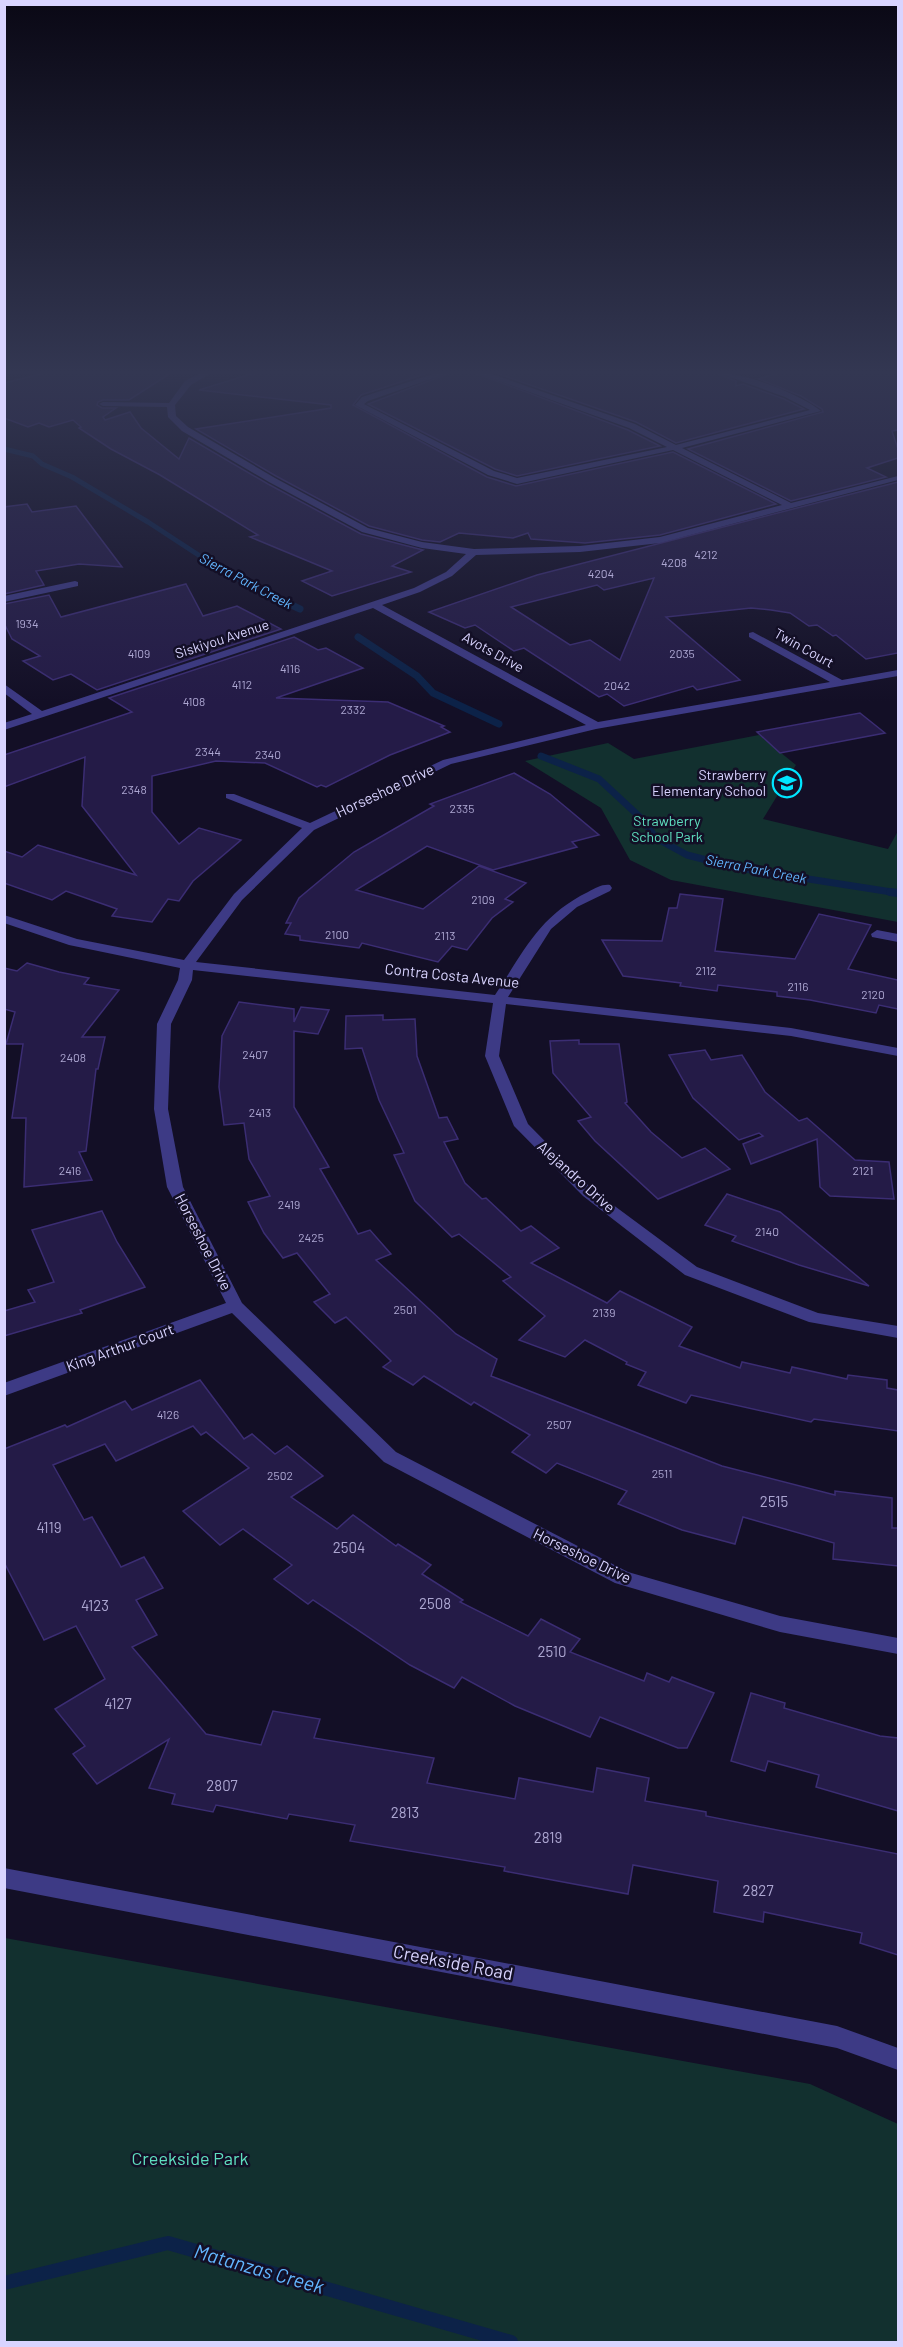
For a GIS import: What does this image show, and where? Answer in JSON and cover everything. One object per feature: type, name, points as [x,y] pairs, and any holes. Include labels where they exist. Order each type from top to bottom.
[{"type":"street","points":[[277,483],[365,530],[422,545],[474,552],[580,549],[660,540],[881,483]]},
{"type":"street","points":[[745,483],[790,506]]},
{"type":"street","name":"Siskiyou Avenue","points":[[4,727],[417,590],[449,574],[474,552]]},
{"type":"street","points":[[4,599],[75,584]]},
{"type":"street","name":"Avots Drive","points":[[375,605],[596,726]]},
{"type":"street","name":"Twin Court","points":[[753,635],[842,684]]},
{"type":"street","name":"Horseshoe Drive","points":[[898,674],[596,726],[447,762],[310,827],[238,897],[187,965],[185,980],[164,1024],[161,1109],[175,1187],[235,1306],[390,1457],[622,1578],[780,1624],[898,1646]]},
{"type":"street","points":[[4,687],[19,701],[39,714]]},
{"type":"street","points":[[230,796],[310,827]]},
{"type":"street","name":"Alejandro Drive","points":[[606,888],[573,904],[546,927],[500,998],[492,1056],[521,1126],[588,1193],[691,1271],[815,1318],[898,1332]]},
{"type":"street","name":"Contra Costa Avenue","points":[[4,919],[74,942],[187,965],[791,1032],[898,1052]]},
{"type":"street","points":[[877,934],[898,938]]},
{"type":"street","name":"King Arthur Court","points":[[4,1390],[235,1306]]},
{"type":"street","name":"Creekside Road","points":[[4,1878],[837,2037],[898,2059]]},
{"type":"green space","name":"Strawberry School Park","points":[[759,735],[796,765],[763,819],[888,849],[898,831],[898,922],[671,880],[630,860],[601,808],[525,761],[608,743],[634,759]]},
{"type":"green space","name":"Creekside Park","points":[[5,1938],[810,2084],[898,2124],[898,2342],[5,2342]]},
{"type":"building","points":[[172,483],[265,483],[361,534],[423,550],[392,566],[411,572],[332,596],[302,581],[332,571],[250,537],[258,535]]},
{"type":"building","points":[[288,483],[505,483],[516,486],[532,483],[733,483],[776,504],[660,535],[585,543],[531,539],[528,533],[513,538],[459,533],[440,542],[422,540],[369,526]]},
{"type":"building","points":[[754,483],[864,483],[791,501]]},
{"type":"building","points":[[898,483],[898,653],[866,659],[836,635],[833,636],[817,625],[809,626],[790,613],[771,610],[751,608],[666,617],[740,680],[697,690],[693,686],[624,706],[607,694],[599,697],[524,648],[514,651],[475,625],[465,628],[429,612],[537,575]],"holes":[[[654,578],[620,660],[590,640],[570,645],[511,607],[597,585],[604,590]]]},
{"type":"building","points":[[27,504],[32,512],[76,506],[122,567],[79,564],[36,571],[44,585],[4,594],[4,507]]},
{"type":"building","points":[[186,584],[203,616],[237,606],[281,629],[97,690],[71,674],[53,680],[23,661],[40,656],[12,639],[4,623],[4,604],[49,595],[61,617]]},
{"type":"building","points":[[294,637],[318,650],[326,648],[363,668],[276,698],[388,702],[444,726],[441,727],[450,732],[390,755],[326,787],[321,785],[317,787],[265,763],[216,761],[152,776],[152,812],[179,844],[199,828],[241,840],[193,881],[179,901],[168,899],[152,922],[112,916],[117,909],[66,891],[52,900],[4,883],[4,851],[22,857],[38,845],[136,875],[82,806],[85,757],[4,787],[4,755],[132,712],[109,698]]},
{"type":"building","points":[[860,713],[885,733],[780,753],[757,732]]},
{"type":"building","points":[[514,773],[550,794],[599,835],[572,842],[577,847],[493,870],[427,846],[356,890],[423,909],[479,866],[526,883],[505,899],[513,902],[492,918],[467,950],[452,946],[438,962],[362,943],[359,948],[300,940],[300,936],[285,934],[291,923],[286,923],[299,898],[354,852],[434,806],[430,804]]},
{"type":"building","points":[[680,894],[723,899],[715,951],[795,959],[819,914],[871,925],[848,969],[898,980],[898,1009],[879,1005],[876,1013],[777,996],[777,992],[718,985],[717,991],[680,986],[681,983],[623,976],[602,940],[662,941],[669,908],[677,908]]},
{"type":"building","points":[[27,963],[89,978],[84,984],[119,990],[82,1037],[105,1037],[98,1069],[96,1069],[86,1151],[79,1152],[92,1180],[24,1187],[26,1118],[12,1118],[23,1044],[6,1044],[15,1012],[4,1009],[4,968],[17,971]]},
{"type":"building","points":[[239,1002],[294,1009],[294,1022],[301,1007],[329,1010],[318,1034],[294,1031],[294,1107],[329,1167],[320,1169],[358,1234],[370,1230],[391,1254],[376,1260],[456,1334],[497,1359],[491,1376],[722,1466],[835,1495],[835,1491],[892,1498],[892,1528],[898,1528],[898,1566],[833,1559],[834,1543],[743,1517],[735,1544],[682,1530],[618,1504],[627,1491],[557,1463],[546,1473],[512,1452],[530,1435],[474,1402],[471,1405],[424,1376],[413,1385],[383,1367],[391,1361],[346,1317],[335,1323],[314,1302],[330,1294],[297,1253],[283,1258],[264,1233],[248,1202],[270,1196],[249,1159],[244,1123],[224,1125],[219,1087],[222,1036]]},
{"type":"building","points":[[383,1015],[383,1020],[415,1019],[417,1056],[439,1118],[447,1117],[458,1139],[444,1142],[465,1183],[482,1199],[486,1198],[521,1231],[531,1226],[559,1248],[531,1263],[607,1303],[620,1291],[692,1327],[679,1346],[740,1368],[742,1362],[790,1373],[792,1367],[847,1379],[848,1375],[887,1380],[887,1388],[898,1390],[898,1431],[814,1419],[811,1422],[691,1395],[686,1403],[638,1385],[646,1372],[626,1364],[627,1362],[585,1340],[565,1357],[519,1340],[545,1316],[503,1281],[511,1277],[459,1234],[452,1237],[415,1201],[394,1155],[404,1153],[379,1100],[362,1048],[345,1049],[346,1016]]},
{"type":"building","points":[[579,1040],[579,1044],[619,1044],[627,1102],[625,1103],[651,1132],[682,1158],[705,1148],[730,1169],[658,1199],[595,1141],[578,1121],[591,1117],[553,1073],[550,1041]]},
{"type":"building","points":[[705,1050],[711,1060],[742,1055],[765,1092],[799,1121],[807,1118],[855,1160],[889,1162],[894,1199],[830,1196],[820,1187],[817,1139],[751,1164],[743,1144],[763,1136],[759,1133],[739,1140],[693,1098],[669,1055]]},
{"type":"building","points":[[727,1194],[780,1212],[869,1286],[799,1265],[732,1241],[736,1236],[705,1225]]},
{"type":"building","points":[[102,1211],[117,1242],[145,1287],[80,1310],[82,1313],[4,1336],[4,1311],[35,1302],[28,1290],[54,1282],[32,1230]]},
{"type":"building","points":[[200,1380],[244,1439],[252,1434],[275,1454],[287,1446],[323,1476],[291,1497],[337,1529],[353,1515],[396,1546],[398,1544],[431,1565],[422,1574],[463,1600],[460,1602],[528,1636],[541,1619],[580,1639],[570,1652],[644,1681],[647,1673],[669,1682],[672,1677],[714,1693],[687,1748],[678,1748],[600,1717],[590,1737],[515,1706],[462,1677],[454,1688],[410,1665],[313,1600],[308,1604],[274,1579],[292,1565],[243,1529],[220,1545],[183,1511],[249,1468],[206,1432],[201,1435],[193,1426],[116,1461],[105,1444],[53,1465],[84,1520],[92,1517],[121,1567],[144,1557],[163,1588],[136,1600],[157,1635],[132,1647],[206,1734],[261,1745],[273,1711],[320,1719],[314,1738],[434,1758],[427,1783],[515,1799],[519,1778],[593,1792],[597,1768],[649,1778],[645,1801],[706,1812],[706,1816],[898,1854],[898,1955],[860,1943],[862,1933],[764,1912],[763,1922],[714,1912],[718,1881],[633,1865],[628,1894],[504,1871],[505,1867],[350,1841],[355,1825],[289,1814],[287,1819],[216,1805],[213,1812],[172,1804],[175,1794],[149,1788],[169,1739],[97,1784],[73,1754],[85,1746],[55,1709],[105,1679],[76,1626],[44,1640],[4,1562],[4,1449],[65,1425],[67,1427],[125,1401],[132,1410]]},
{"type":"building","points":[[751,1693],[785,1703],[784,1708],[880,1736],[898,1738],[898,1811],[816,1787],[819,1775],[768,1761],[765,1771],[731,1761]]},
{"type":"waterway","name":"Sierra Park Creek","points":[[81,483],[148,522],[226,573],[286,602]]},
{"type":"waterway","name":"Sierra Park Creek","points":[[283,601],[300,609]]},
{"type":"waterway","name":"Sierra Park Creek","points":[[358,637],[417,676],[433,693],[499,724]]},
{"type":"waterway","name":"Sierra Park Creek","points":[[541,756],[599,779],[642,819],[656,838],[687,855],[738,868],[898,893],[890,892]]},
{"type":"waterway","name":"Matanzas Creek","points":[[4,2283],[168,2243],[511,2342]]},
{"type":"place","name":"Strawberry Elementary School","points":[[787,783]]}]
